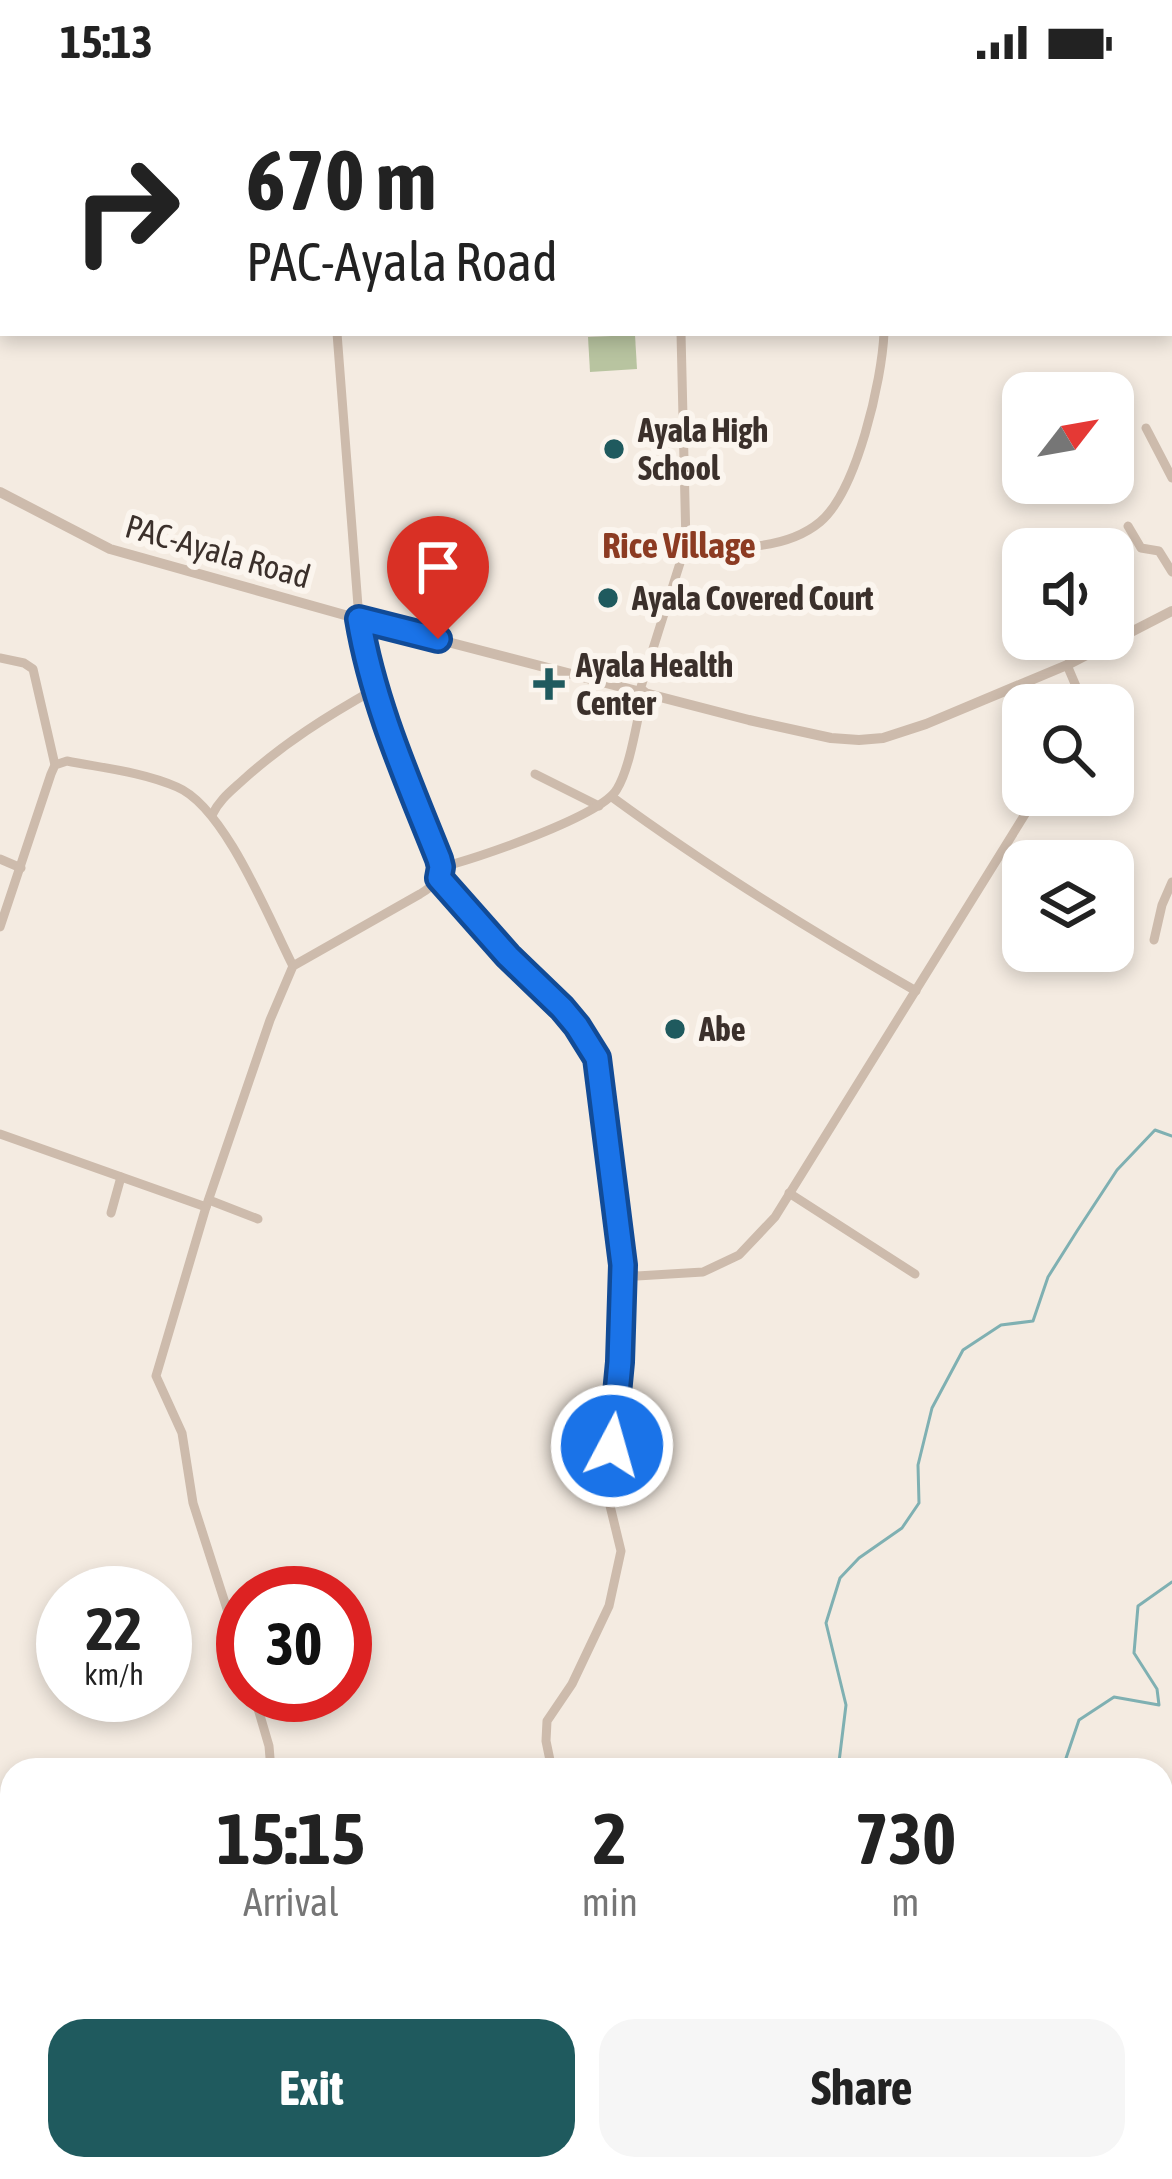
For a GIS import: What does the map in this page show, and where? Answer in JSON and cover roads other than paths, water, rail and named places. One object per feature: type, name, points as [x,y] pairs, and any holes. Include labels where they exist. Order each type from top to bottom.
[{"type":"street","points":[[337,336],[359,619],[374,689],[440,873],[508,956],[562,1008],[592,1048],[598,1065],[623,1265],[620,1362],[605,1485],[619,1532],[620,1562],[595,1637],[547,1721],[549,1758]]},
{"type":"street","points":[[216,1574],[193,1503],[182,1433],[156,1376],[270,1020],[293,966],[420,894],[440,873],[565,823],[612,797],[623,775],[642,690],[686,544],[681,336]]},
{"type":"street","points":[[686,544],[712,548],[762,545],[798,536],[822,521],[852,470],[883,361],[884,336]]},
{"type":"street","points":[[1146,428],[1172,478]]},
{"type":"street","name":"PAC-Ayala Road","points":[[0,493],[110,549],[359,619],[831,738],[883,738],[926,724],[1067,665],[1172,611]]},
{"type":"street","points":[[1128,526],[1141,548],[1159,551],[1172,572]]},
{"type":"street","points":[[0,658],[33,669],[55,765],[0,927]]},
{"type":"street","points":[[1067,665],[1075,684]]},
{"type":"street","points":[[212,815],[218,802],[304,729],[374,689]]},
{"type":"street","points":[[55,765],[67,761],[183,789],[212,815],[235,852],[293,966]]},
{"type":"street","points":[[536,774],[599,806]]},
{"type":"street","points":[[612,797],[744,888],[916,991]]},
{"type":"street","points":[[623,1265],[637,1276],[703,1272],[739,1255],[775,1216],[1024,816]]},
{"type":"street","points":[[0,859],[21,868]]},
{"type":"street","points":[[1154,940],[1172,882]]},
{"type":"street","points":[[0,1134],[259,1220]]},
{"type":"street","points":[[111,1213],[121,1177]]},
{"type":"street","points":[[789,1193],[915,1274]]},
{"type":"street","points":[[262,1722],[270,1758]]},
{"type":"waterway","points":[[839,1758],[846,1705],[826,1623],[840,1578],[859,1558],[902,1528],[919,1503],[918,1465],[932,1408],[963,1350],[1001,1325],[1033,1321],[1048,1277],[1117,1170],[1155,1130],[1172,1136]]},
{"type":"waterway","points":[[1066,1758],[1079,1720],[1114,1697],[1159,1705],[1157,1689],[1134,1653],[1138,1606],[1172,1582]]},
{"type":"place","name":"Ayala High School","points":[[614,449]]},
{"type":"place","name":"Ayala Covered Court","points":[[608,598]]},
{"type":"place","name":"Ayala Health Center","points":[[549,684]]},
{"type":"place","name":"Abe","points":[[675,1029]]},
{"type":"district","name":"Rice Village","points":[[679,545]]}]
